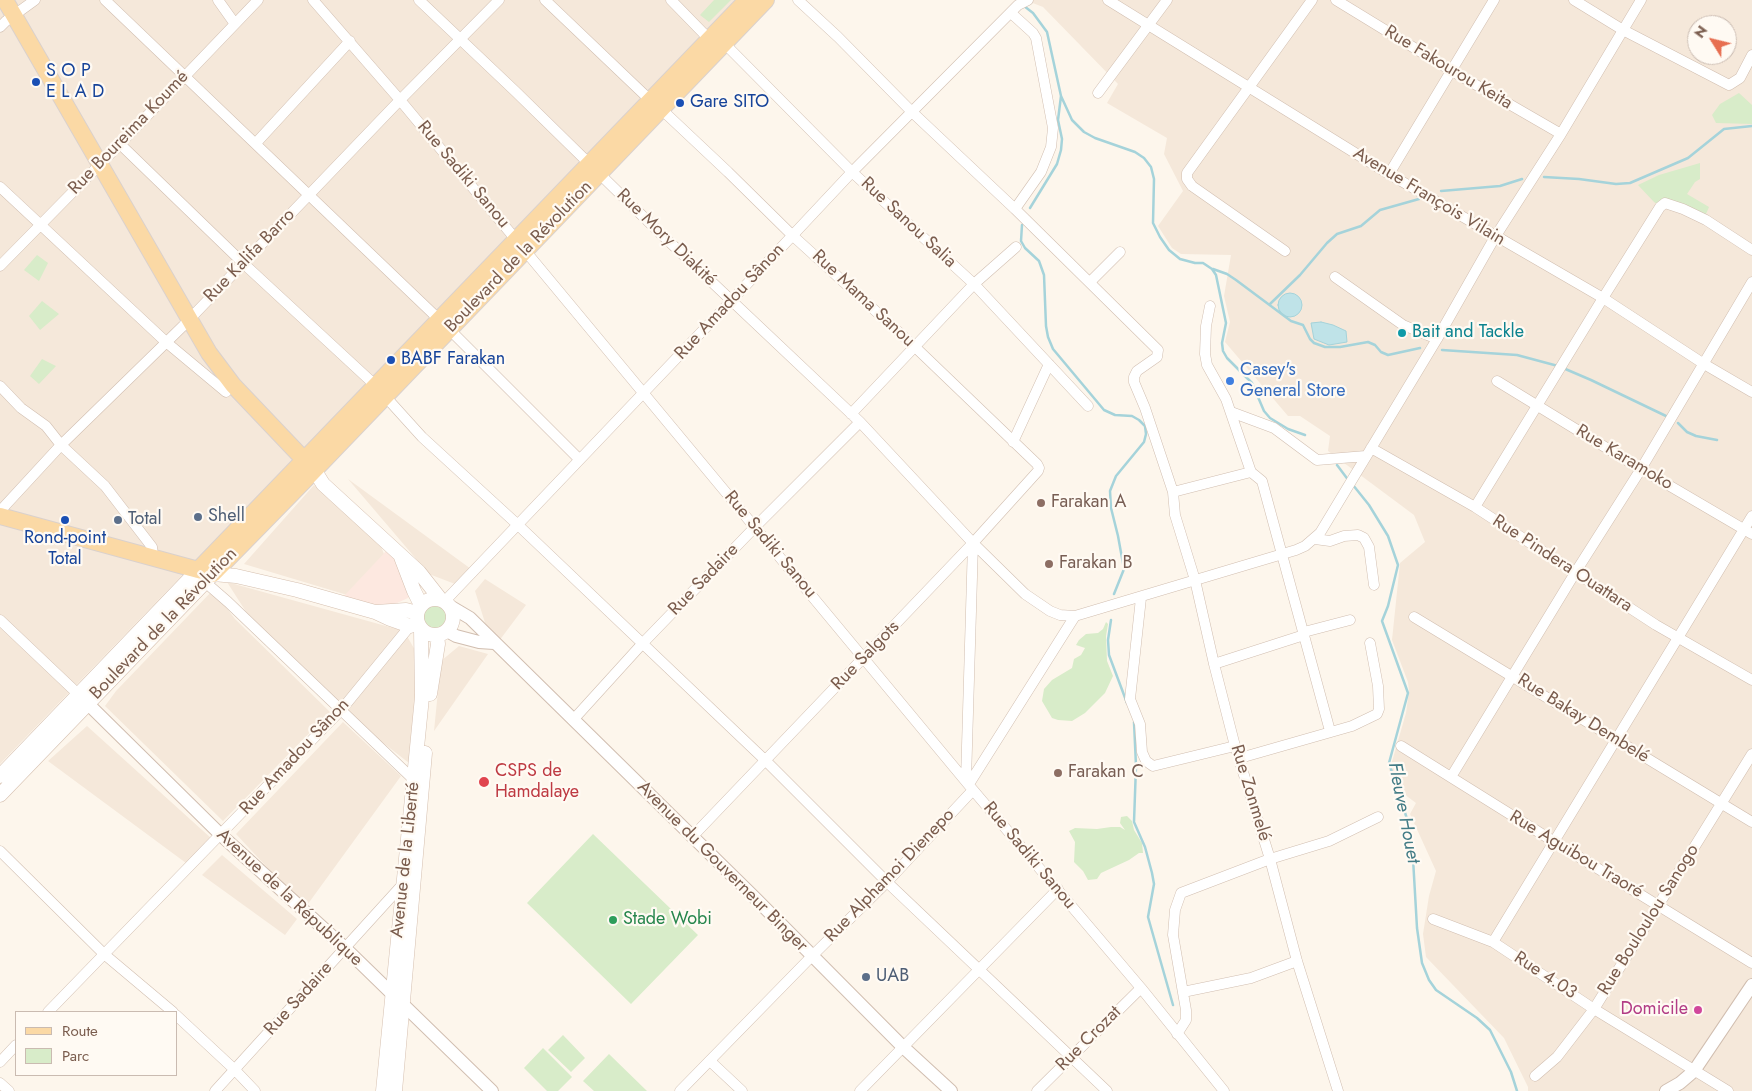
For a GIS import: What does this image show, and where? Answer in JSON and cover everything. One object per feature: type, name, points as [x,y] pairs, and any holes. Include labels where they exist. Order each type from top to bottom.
[{"type":"main road","points":[[6,0],[5,18],[97,166],[186,322],[202,359],[226,392],[309,472]]},
{"type":"main road","name":"Boulevard de la Révolution","points":[[717,41],[748,0]]},
{"type":"main road","name":"Boulevard de la Révolution","points":[[0,776],[82,699],[309,472],[380,390],[717,41],[766,0]]},
{"type":"main road","points":[[186,322],[233,385],[309,472]]},
{"type":"main road","name":"Avenue du Gouverneur Binger","points":[[309,472],[419,572],[444,602]]},
{"type":"main road","points":[[1,511],[209,570],[376,612],[406,610],[417,619],[428,634],[442,633],[452,624],[453,616],[451,608],[444,602],[429,600],[417,619]]},
{"type":"main road","name":"Avenue du Gouverneur Binger","points":[[400,554],[417,619]]},
{"type":"main road","name":"Avenue de la Liberté","points":[[395,1091],[403,884],[422,697],[417,619]]},
{"type":"main road","name":"Avenue de la Liberté","points":[[383,1091],[398,1001],[419,832],[429,700],[438,644],[442,633]]},
{"type":"main road","name":"Boulevard de la Révolution","points":[[0,795],[82,699]]},
{"type":"street","points":[[5,18],[36,0]]},
{"type":"street","points":[[105,0],[444,323],[580,459]]},
{"type":"street","points":[[218,0],[235,24]]},
{"type":"street","name":"Rue Boureima Koumé","points":[[0,266],[258,0]]},
{"type":"street","name":"Rue Sadiki Sanou","points":[[313,0],[400,100],[643,394],[1141,988],[1224,1091]]},
{"type":"street","name":"Rue Mory Diakité","points":[[419,0],[731,301],[860,422],[973,543],[1035,602],[1055,613],[1075,616]]},
{"type":"street","name":"Rue Kalifa Barro","points":[[1,511],[61,445],[186,322],[499,0]]},
{"type":"street","name":"Rue Mama Sanou","points":[[545,0],[792,234],[914,346],[1037,464],[1038,471]]},
{"type":"street","name":"Rue Sanou Salia","points":[[671,0],[717,41],[852,172],[974,284],[1088,406]]},
{"type":"street","points":[[798,0],[1090,282],[1120,252]]},
{"type":"street","name":"Avenue François Vilain","points":[[1108,0],[1389,174],[1603,298],[1704,364],[1752,392]]},
{"type":"street","points":[[1098,93],[1167,0]]},
{"type":"street","points":[[1285,251],[1198,191],[1187,179],[1187,173],[1312,0]]},
{"type":"street","name":"Rue Fakourou Keita","points":[[1336,0],[1452,71],[1561,134]]},
{"type":"street","points":[[1389,174],[1494,0]]},
{"type":"street","points":[[1574,0],[1623,30],[1729,85],[1740,78],[1752,55]]},
{"type":"street","points":[[1075,616],[1281,555],[1305,546],[1315,539],[1331,516],[1437,339],[1495,236],[1561,134],[1641,0]]},
{"type":"street","points":[[1015,209],[1041,172],[1051,147],[1053,128],[1036,38],[1032,33],[1021,5]]},
{"type":"street","name":"Rue Amadou Sânon","points":[[444,602],[731,301],[792,234],[911,111],[1021,5]]},
{"type":"street","points":[[256,143],[350,41]]},
{"type":"street","points":[[120,144],[243,263],[380,390],[422,437],[518,525],[766,761],[887,882],[1107,1091]]},
{"type":"street","points":[[0,187],[166,342],[226,392]]},
{"type":"street","points":[[1475,507],[1655,214],[1665,203],[1684,209],[1706,220],[1752,250]]},
{"type":"street","points":[[851,414],[974,284],[1016,246]]},
{"type":"street","points":[[1335,277],[1403,325],[1437,339]]},
{"type":"street","name":"Rue Zonmelé","points":[[1090,282],[1158,350],[1157,357],[1137,371],[1134,376],[1134,382],[1146,408],[1173,492],[1175,515],[1195,580],[1235,746],[1270,859],[1297,961],[1338,1091]]},
{"type":"street","points":[[1451,777],[1575,573],[1642,470],[1752,282]]},
{"type":"street","points":[[1210,306],[1206,326],[1205,354],[1207,365],[1226,399],[1251,472],[1262,481],[1330,731]]},
{"type":"street","points":[[1013,442],[1049,364]]},
{"type":"street","name":"Rue Karamoko","points":[[1497,382],[1642,470],[1748,531]]},
{"type":"street","points":[[0,386],[21,408],[46,426],[61,445],[105,486],[153,553]]},
{"type":"street","points":[[1231,412],[1274,428],[1317,460],[1369,452]]},
{"type":"street","name":"Rue Sadaire","points":[[573,720],[754,526],[860,422]]},
{"type":"street","name":"Rue Pindera Ouattara","points":[[1369,452],[1475,507],[1656,625],[1752,680]]},
{"type":"street","name":"Rue Salgots","points":[[692,837],[973,543],[1038,471]]},
{"type":"street","points":[[1173,492],[1251,472]]},
{"type":"street","points":[[1493,942],[1678,638],[1748,531],[1752,516]]},
{"type":"street","points":[[1315,539],[1330,541],[1344,536],[1358,535],[1364,538],[1369,546],[1374,585]]},
{"type":"street","points":[[969,784],[973,543]]},
{"type":"street","points":[[209,570],[342,709],[413,779]]},
{"type":"street","points":[[1141,598],[1130,699],[1140,724],[1142,752],[1146,761],[1153,766],[1235,746]]},
{"type":"street","name":"Avenue du Gouverneur Binger","points":[[444,602],[470,618],[902,1046],[951,1091]]},
{"type":"street","name":"Rue Alphamoi Dienepo","points":[[680,1091],[887,882],[969,784],[1075,616]]},
{"type":"street","name":"Rue Bakay Dembelé","points":[[1414,617],[1513,675],[1752,822]]},
{"type":"street","name":"Rue Amadou Sânon","points":[[49,1011],[342,709],[417,619]]},
{"type":"street","points":[[0,620],[82,699]]},
{"type":"street","points":[[1214,664],[1350,620]]},
{"type":"street","points":[[442,633],[479,642],[494,643]]},
{"type":"street","points":[[1240,758],[1352,726],[1374,716],[1379,709],[1378,686],[1370,642]]},
{"type":"street","name":"Avenue de la République","points":[[82,699],[221,835],[345,948],[492,1091]]},
{"type":"street","name":"Rue Aguibou Traoré","points":[[1401,746],[1553,842],[1752,963]]},
{"type":"street","name":"Rue Bouloulou Sanogo","points":[[1534,1076],[1557,1057],[1594,1009],[1752,754]]},
{"type":"street","points":[[1177,1034],[1186,1020],[1173,935],[1175,910],[1181,893],[1270,859],[1328,841],[1378,817]]},
{"type":"street","points":[[0,852],[104,954],[171,1011]]},
{"type":"street","name":"Rue Sadaire","points":[[215,1091],[403,884]]},
{"type":"street","points":[[860,1091],[902,1046],[1058,889]]},
{"type":"street","name":"Rue 4.03","points":[[1433,919],[1493,942],[1594,1009],[1728,1091]]},
{"type":"street","points":[[1183,992],[1250,978],[1297,961]]},
{"type":"street","points":[[1666,1091],[1678,1087],[1694,1071],[1752,985]]},
{"type":"street","name":"Rue Crozat","points":[[1037,1091],[1141,988]]},
{"type":"street","points":[[178,1017],[235,1070],[254,1091]]},
{"type":"street","points":[[0,1062],[15,1046]]},
{"type":"street","points":[[710,1061],[742,1091]]},
{"type":"street","points":[[0,1082],[9,1091]]},
{"type":"shaded area","points":[[0,0],[737,0],[0,764]]},
{"type":"shaded area","points":[[1025,0],[1752,0],[1752,1091],[1528,1091],[1528,1087],[1504,1038],[1426,957],[1423,934],[1429,896],[1436,871],[1410,814],[1416,803],[1400,791],[1401,785],[1391,777],[1389,772],[1406,713],[1409,691],[1408,682],[1392,640],[1400,563],[1425,542],[1414,515],[1328,451],[1330,436],[1300,416],[1288,416],[1225,342],[1230,322],[1224,296],[1231,255],[1181,254],[1172,248],[1158,226],[1183,191],[1164,154],[1167,138],[1107,103],[1118,84],[1043,7]]},
{"type":"shaded area","points":[[348,479],[471,569],[455,584],[429,574]]},
{"type":"shaded area","points":[[314,485],[380,544],[392,574],[364,600],[244,564]]},
{"type":"shaded area","points":[[388,549],[398,561],[410,597],[393,605],[376,605],[342,598]]},
{"type":"shaded area","points":[[485,579],[526,605],[499,641],[487,629],[475,591]]},
{"type":"shaded area","points":[[227,582],[404,631],[419,657],[409,763],[341,710],[250,618]]},
{"type":"shaded area","points":[[213,590],[235,619],[330,712],[223,821],[105,706],[116,691]]},
{"type":"shaded area","points":[[459,646],[488,654],[434,731],[441,661]]},
{"type":"shaded area","points":[[343,722],[401,776],[305,908],[236,834]]},
{"type":"shaded area","points":[[87,726],[212,839],[186,863],[48,761]]},
{"type":"shaded area","points":[[222,855],[297,919],[285,935],[202,875]]},
{"type":"green space","points":[[714,0],[731,0],[709,22],[700,15]]},
{"type":"green space","points":[[1739,93],[1752,105],[1752,124],[1716,123],[1712,115],[1720,104]]},
{"type":"green space","points":[[1700,163],[1700,179],[1695,182],[1687,194],[1709,207],[1703,221],[1673,207],[1662,207],[1654,202],[1638,185],[1659,175]]},
{"type":"green space","points":[[37,255],[48,263],[39,281],[24,270]]},
{"type":"green space","points":[[42,301],[59,314],[40,330],[29,316]]},
{"type":"green space","points":[[42,359],[56,366],[39,384],[30,376]]},
{"type":"green space","points":[[434,604],[444,608],[448,618],[444,628],[434,632],[424,628],[420,618],[424,608]]},
{"type":"green space","points":[[1106,622],[1108,624],[1106,636],[1107,661],[1113,676],[1105,693],[1085,713],[1072,721],[1052,718],[1042,701],[1044,689],[1052,680],[1072,668],[1074,659],[1081,655],[1085,648],[1076,645],[1079,640],[1086,634],[1098,633],[1103,629]]},
{"type":"green space","points":[[1127,816],[1132,821],[1134,830],[1142,843],[1143,853],[1139,853],[1129,860],[1101,873],[1097,879],[1088,880],[1083,871],[1074,862],[1075,842],[1069,831],[1075,828],[1097,829],[1111,827],[1120,827],[1125,830],[1120,823],[1121,817]]},
{"type":"green space","name":"Stade Wobi","points":[[593,834],[698,935],[631,1004],[527,903]]},
{"type":"green space","points":[[563,1035],[585,1058],[571,1072],[548,1050]]},
{"type":"green space","points":[[543,1048],[572,1077],[558,1091],[547,1091],[524,1068]]},
{"type":"green space","points":[[609,1054],[647,1091],[594,1091],[583,1081]]},
{"type":"water","points":[[1290,293],[1298,297],[1302,305],[1298,313],[1290,317],[1282,313],[1278,305],[1282,297]]},
{"type":"water","points":[[1321,322],[1346,331],[1347,342],[1329,345],[1314,339],[1311,323]]},
{"type":"waterway","name":"Fleuve Houet","points":[[1024,6],[1033,13],[1047,32],[1061,96],[1072,120],[1084,132],[1095,138],[1135,152],[1144,158],[1151,167],[1154,179],[1153,223],[1160,237],[1169,250],[1180,259],[1203,263],[1212,269],[1216,275],[1226,323],[1222,343],[1223,351],[1227,358],[1252,383],[1264,411],[1270,418],[1288,429],[1305,435]]},
{"type":"waterway","points":[[1030,208],[1057,164],[1061,150],[1062,139],[1058,120],[1061,96]]},
{"type":"waterway","points":[[1544,177],[1616,184],[1630,183],[1688,158],[1724,129],[1752,126]]},
{"type":"waterway","points":[[1441,191],[1500,186],[1522,179]]},
{"type":"waterway","points":[[1270,304],[1300,275],[1337,234],[1361,226],[1380,210],[1419,199]]},
{"type":"waterway","points":[[1022,225],[1021,241],[1025,248],[1039,261],[1044,275],[1046,326],[1053,349],[1104,410],[1115,415],[1132,416],[1145,426],[1144,442],[1116,476],[1110,491],[1111,508],[1124,569],[1114,594]]},
{"type":"waterway","points":[[1213,269],[1227,274],[1291,321],[1303,325],[1314,343],[1325,347],[1340,347],[1368,342],[1388,355],[1420,348]]},
{"type":"waterway","points":[[1442,350],[1517,355],[1558,366]]},
{"type":"waterway","points":[[1563,368],[1666,416]]},
{"type":"waterway","points":[[1678,423],[1687,432],[1696,436],[1717,440]]},
{"type":"waterway","name":"Fleuve Houet","points":[[1337,465],[1349,481]]},
{"type":"waterway","name":"Fleuve Houet","points":[[1353,485],[1369,505],[1388,536],[1398,565],[1388,606],[1382,621],[1408,693],[1389,763],[1408,822],[1412,841],[1417,928],[1422,963],[1429,980],[1436,990],[1477,1018],[1490,1030],[1511,1072],[1517,1091]]},
{"type":"waterway","points":[[1111,620],[1108,640],[1109,655],[1127,703]]},
{"type":"waterway","points":[[1134,722],[1136,766],[1134,822],[1145,847],[1152,873],[1154,884],[1148,917],[1173,1005]]},
{"type":"place","name":"S O P E L A D","points":[[36,82]]},
{"type":"place","name":"Gare SITO","points":[[680,103]]},
{"type":"place","name":"Bait and Tackle","points":[[1402,333]]},
{"type":"place","name":"BABF Farakan","points":[[391,360]]},
{"type":"place","name":"Casey's General Store","points":[[1230,381]]},
{"type":"place","name":"Farakan A","points":[[1041,503]]},
{"type":"place","name":"Shell","points":[[198,517]]},
{"type":"place","name":"Rond-point Total","points":[[65,520]]},
{"type":"place","name":"Total","points":[[118,520]]},
{"type":"place","name":"Farakan B","points":[[1049,564]]},
{"type":"place","name":"Farakan C","points":[[1058,773]]},
{"type":"place","name":"CSPS de Hamdalaye","points":[[484,782]]},
{"type":"place","name":"Stade Wobi","points":[[613,920]]},
{"type":"place","name":"UAB","points":[[866,977]]},
{"type":"place","name":"Domicile","points":[[1698,1010]]}]
